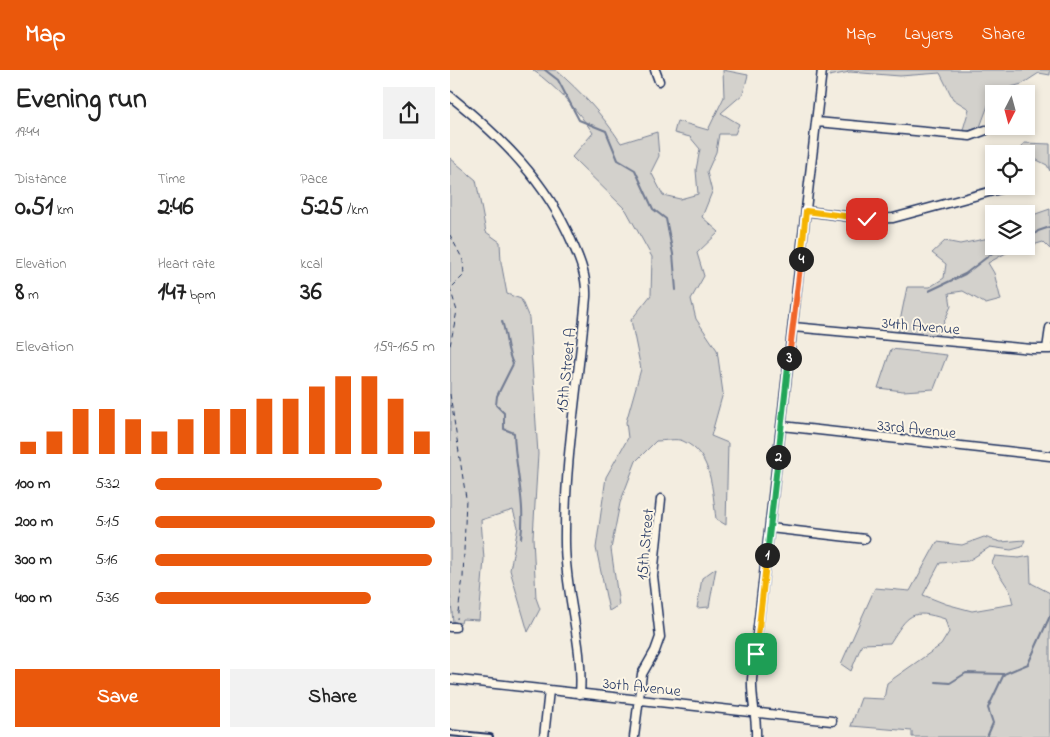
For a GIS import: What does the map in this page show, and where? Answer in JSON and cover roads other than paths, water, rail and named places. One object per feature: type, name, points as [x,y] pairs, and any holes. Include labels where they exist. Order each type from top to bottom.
[{"type":"street","points":[[655,70],[659,81]]},
{"type":"street","points":[[756,737],[751,698],[752,687],[822,70]]},
{"type":"street","name":"15th Street A","points":[[450,96],[502,141],[540,184],[568,233],[585,280],[586,298],[569,473],[565,543],[573,622],[580,659],[580,694]]},
{"type":"street","points":[[816,122],[970,136],[985,130]]},
{"type":"street","points":[[806,211],[867,219],[893,218],[985,193]]},
{"type":"street","name":"34th Avenue","points":[[792,327],[1048,349],[1050,328]]},
{"type":"street","name":"33rd Avenue","points":[[782,426],[1050,456]]},
{"type":"street","name":"15th Street","points":[[634,737],[642,674],[655,651],[660,637],[654,576],[661,499]]},
{"type":"street","points":[[770,528],[865,538]]},
{"type":"street","name":"30th Avenue","points":[[450,679],[832,721]]},
{"type":"street","points":[[544,737],[549,690]]},
{"type":"lane","points":[[450,733],[490,737]]},
{"type":"waterway","points":[[545,70],[558,80],[579,120],[606,131],[618,160],[635,170],[653,209],[666,219],[673,254],[676,290]]},
{"type":"waterway","points":[[1035,234],[1050,227]]},
{"type":"waterway","points":[[929,291],[965,274],[990,255]]},
{"type":"waterway","points":[[502,321],[513,364],[497,396],[496,405],[504,413],[504,429],[514,433],[522,511],[521,538]]},
{"type":"waterway","points":[[987,737],[993,723],[988,708],[1004,674],[1028,664],[1050,616]]},
{"type":"waterway","points":[[936,682],[950,683],[966,673],[1003,674]]}]
